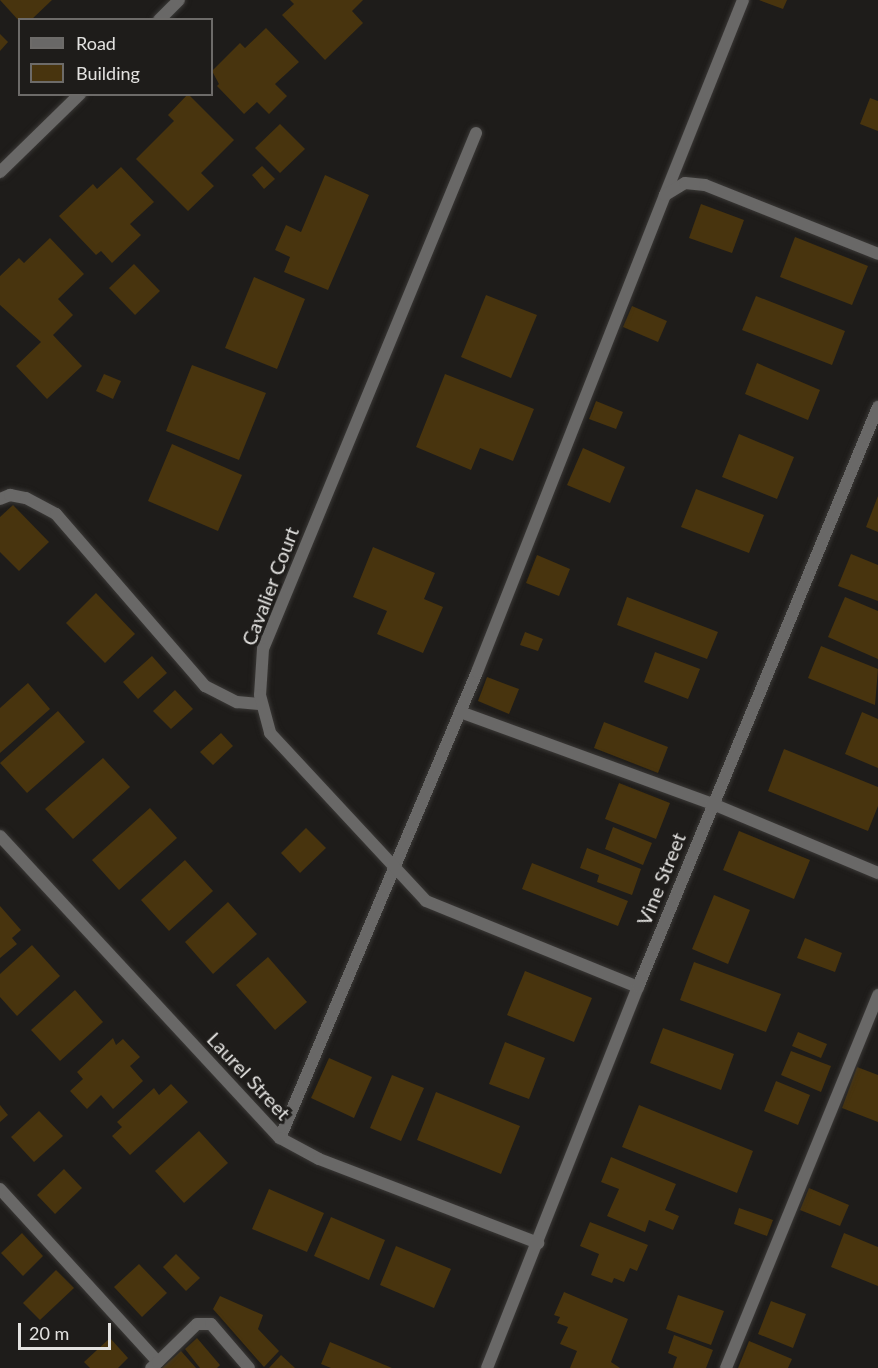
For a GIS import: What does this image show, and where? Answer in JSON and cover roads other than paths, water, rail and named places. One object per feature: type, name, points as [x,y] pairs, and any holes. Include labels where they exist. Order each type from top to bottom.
[{"type":"street","points":[[161,18],[179,0]]},
{"type":"street","points":[[280,1138],[460,712],[743,0]]},
{"type":"street","points":[[0,172],[78,96]]},
{"type":"street","name":"Cavalier Court","points":[[476,133],[263,650],[262,704],[270,734],[426,901],[638,987]]},
{"type":"street","points":[[665,195],[685,183],[705,185],[878,254]]},
{"type":"street","name":"Vine Street","points":[[487,1368],[638,987],[878,407]]},
{"type":"street","points":[[0,499],[10,495],[26,498],[56,514],[205,686],[237,702],[262,704]]},
{"type":"street","points":[[460,712],[713,804],[878,873]]},
{"type":"street","name":"Laurel Street","points":[[0,836],[280,1138],[319,1159],[538,1243]]},
{"type":"street","points":[[726,1368],[878,995]]},
{"type":"street","points":[[0,1189],[154,1365],[197,1324],[211,1324],[249,1368]]}]
